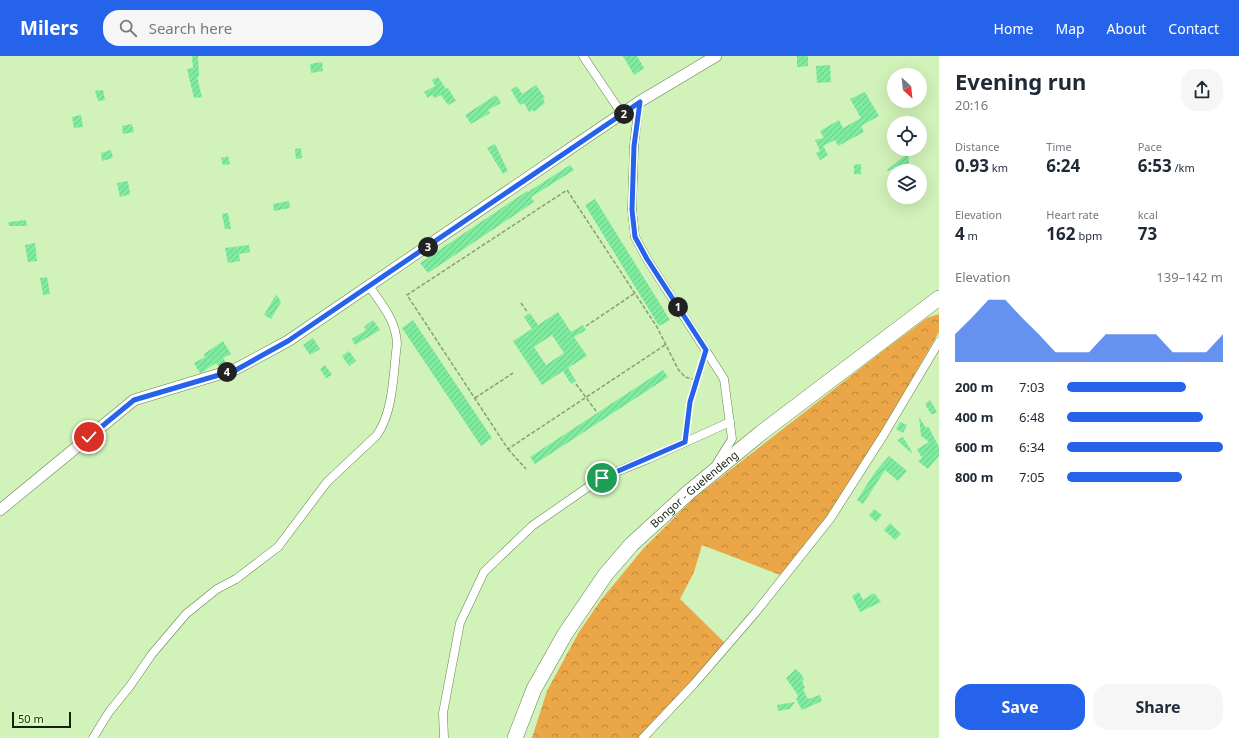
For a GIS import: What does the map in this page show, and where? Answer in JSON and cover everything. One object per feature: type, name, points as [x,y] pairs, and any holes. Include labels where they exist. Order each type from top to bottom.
[{"type":"highway","name":"Bongor - Guelendeng","points":[[515,738],[534,689],[568,629],[606,574],[632,544],[689,492],[760,433],[939,298]]},
{"type":"street","points":[[583,56],[622,114]]},
{"type":"street","points":[[0,510],[134,400],[236,370],[288,341],[640,102],[716,56]]},
{"type":"street","points":[[640,102],[634,146],[632,210],[635,237],[647,259],[724,379],[730,422],[732,439],[719,461],[689,492]]},
{"type":"street","points":[[93,738],[107,714],[171,630],[208,595],[236,579],[278,547],[327,482],[377,435],[383,426],[388,412],[397,334],[392,319],[369,286]]},
{"type":"street","points":[[643,738],[694,684],[756,612],[830,519],[883,436],[939,342]]},
{"type":"street","points":[[444,738],[443,713],[460,623],[484,572],[532,526],[602,478],[730,422]]},
{"type":"path","points":[[526,469],[508,449],[407,295],[567,190],[657,327],[685,378],[697,380]]},
{"type":"path","points":[[586,326],[635,294]]},
{"type":"path","points":[[521,303],[528,313]]},
{"type":"path","points":[[508,449],[666,345]]},
{"type":"path","points":[[685,442],[690,402],[706,350]]},
{"type":"path","points":[[475,398],[514,374]]},
{"type":"path","points":[[576,384],[596,411]]},
{"type":"green space","points":[[939,314],[939,332],[864,462],[826,519],[783,576],[702,545],[694,572],[680,599],[726,644],[640,738],[532,738],[547,691],[579,632],[601,600],[643,549],[693,499],[883,351],[927,318]]},
{"type":"building","points":[[192,56],[198,56],[199,77],[197,77],[202,97],[194,98],[187,69],[193,68]]},
{"type":"building","points":[[623,56],[637,56],[644,68],[634,75]]},
{"type":"building","points":[[797,56],[808,56],[808,66],[797,67]]},
{"type":"building","points":[[322,62],[323,71],[311,73],[310,64]]},
{"type":"building","points":[[830,65],[831,82],[817,83],[816,66]]},
{"type":"building","points":[[438,77],[446,89],[448,88],[456,101],[448,105],[441,95],[435,98],[432,95],[428,98],[424,92],[435,86],[432,80]]},
{"type":"building","points":[[536,85],[545,98],[543,99],[545,103],[534,112],[533,110],[529,112],[524,103],[520,105],[511,90],[517,86],[522,94]]},
{"type":"building","points":[[103,90],[105,100],[98,101],[95,91]]},
{"type":"building","points":[[865,92],[879,116],[861,126],[864,132],[838,146],[835,140],[823,146],[828,155],[820,160],[816,153],[820,151],[815,140],[824,138],[820,131],[839,120],[843,128],[861,118],[850,99]]},
{"type":"building","points":[[496,95],[501,103],[488,110],[490,113],[471,124],[465,115]]},
{"type":"building","points":[[81,115],[83,127],[74,128],[72,117]]},
{"type":"building","points":[[132,124],[134,132],[123,134],[122,126]]},
{"type":"building","points":[[495,144],[508,171],[503,174],[487,148]]},
{"type":"building","points":[[301,148],[302,158],[296,159],[295,149]]},
{"type":"building","points":[[111,150],[113,158],[102,161],[101,153]]},
{"type":"building","points":[[228,156],[230,164],[223,165],[221,158]]},
{"type":"building","points":[[904,156],[908,156],[909,163],[894,164]]},
{"type":"building","points":[[861,164],[861,174],[854,174],[854,165]]},
{"type":"building","points":[[570,165],[574,170],[531,197],[534,202],[428,273],[420,263],[527,191],[528,192]]},
{"type":"building","points":[[128,181],[130,194],[120,197],[117,183]]},
{"type":"building","points":[[595,199],[670,320],[659,326],[585,205]]},
{"type":"building","points":[[289,201],[290,208],[274,211],[273,204]]},
{"type":"building","points":[[228,213],[231,229],[225,229],[222,214]]},
{"type":"building","points":[[26,220],[27,226],[9,226],[8,222]]},
{"type":"building","points":[[35,243],[37,261],[28,262],[25,245]]},
{"type":"building","points":[[249,245],[250,252],[239,254],[240,261],[228,263],[225,248]]},
{"type":"building","points":[[47,277],[50,294],[43,295],[40,278]]},
{"type":"building","points":[[277,295],[281,302],[271,319],[264,315]]},
{"type":"building","points":[[558,312],[571,332],[583,325],[586,330],[574,337],[587,356],[568,368],[576,381],[571,384],[563,371],[542,385],[513,341],[532,329],[524,317],[530,313],[538,325]],"holes":[[[552,335],[564,353],[546,365],[534,347]]]},
{"type":"building","points":[[373,320],[380,330],[355,345],[352,339],[366,330],[364,327]]},
{"type":"building","points":[[413,320],[492,438],[481,446],[402,328]]},
{"type":"building","points":[[313,338],[320,349],[310,355],[303,345]]},
{"type":"building","points":[[223,341],[231,354],[223,358],[226,362],[218,366],[216,363],[205,370],[206,371],[200,373],[194,363],[205,357],[204,354]]},
{"type":"building","points":[[349,351],[356,361],[349,366],[342,356]]},
{"type":"building","points":[[325,365],[332,375],[326,378],[320,369]]},
{"type":"building","points":[[663,370],[668,377],[535,464],[530,457]]},
{"type":"building","points":[[930,400],[937,412],[934,414],[931,414],[925,404]]},
{"type":"building","points":[[919,417],[926,428],[928,426],[939,447],[939,456],[928,469],[918,461],[922,458],[917,449],[929,442],[921,436]]},
{"type":"building","points":[[900,422],[907,425],[903,433],[896,429]]},
{"type":"building","points":[[903,437],[912,452],[911,453],[897,440]]},
{"type":"building","points":[[889,456],[907,471],[898,481],[885,470],[863,504],[857,500],[875,472]]},
{"type":"building","points":[[874,509],[882,515],[876,522],[869,515]]},
{"type":"building","points":[[890,523],[901,534],[895,540],[884,530]]},
{"type":"building","points":[[859,592],[863,600],[874,593],[881,602],[860,612],[852,596]]},
{"type":"building","points":[[796,669],[802,675],[804,680],[802,681],[805,688],[803,689],[808,699],[820,695],[822,701],[802,710],[796,699],[798,697],[797,694],[786,678]]},
{"type":"building","points":[[795,702],[790,709],[778,711],[777,705]]},
{"type":"route","points":[[89,437],[134,400],[236,370],[288,341],[640,102],[634,146],[632,210],[635,237],[647,259],[706,350],[690,402],[689,420],[685,442],[602,478]]}]
